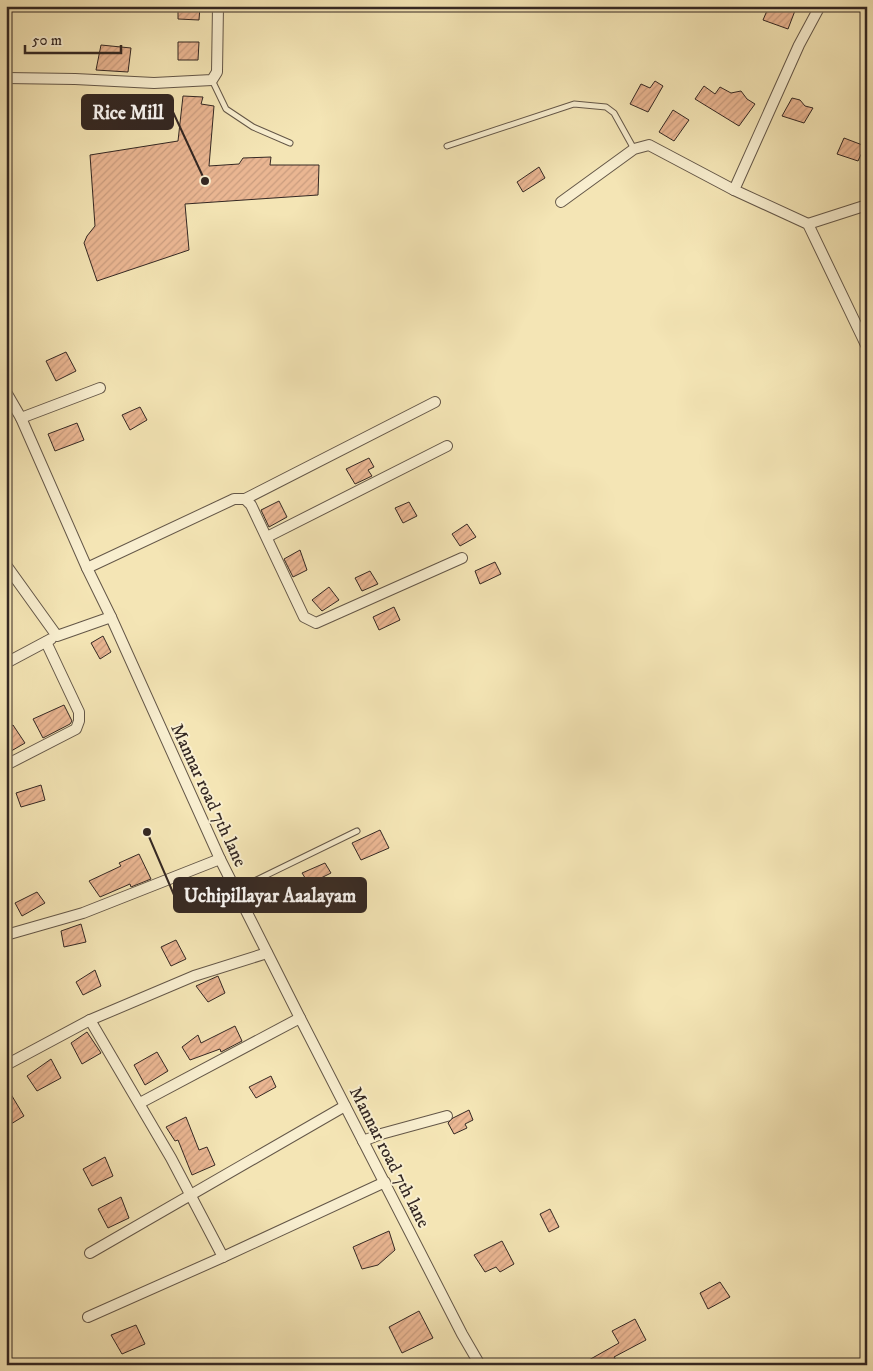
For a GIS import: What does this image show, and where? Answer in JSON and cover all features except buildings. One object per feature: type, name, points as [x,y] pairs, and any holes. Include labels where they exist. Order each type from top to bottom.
[{"type":"street","points":[[6,78],[154,83],[212,80],[217,72],[218,6]]},
{"type":"street","points":[[734,190],[799,45],[820,6]]},
{"type":"street","points":[[561,202],[634,149],[649,145],[734,190],[808,224],[867,347]]},
{"type":"street","points":[[808,224],[867,205]]},
{"type":"street","points":[[22,418],[100,388]]},
{"type":"street","name":"Mannar road 7th lane","points":[[6,392],[22,418],[87,568],[220,859],[462,1334],[480,1365]]},
{"type":"street","points":[[87,568],[234,499],[245,499],[435,402]]},
{"type":"street","points":[[266,537],[447,446]]},
{"type":"street","points":[[245,499],[251,505],[304,617],[316,623],[462,558]]},
{"type":"street","points":[[6,566],[57,636]]},
{"type":"street","points":[[6,663],[57,636],[111,617]]},
{"type":"street","points":[[6,765],[76,729],[79,721],[79,712],[46,642]]},
{"type":"street","points":[[6,935],[83,913],[220,859]]},
{"type":"street","points":[[6,1065],[90,1020],[194,976],[267,953]]},
{"type":"street","points":[[140,1104],[300,1018]]},
{"type":"street","points":[[90,1020],[191,1194],[223,1257]]},
{"type":"street","points":[[90,1253],[345,1106]]},
{"type":"street","points":[[363,1141],[380,1134],[448,1116]]},
{"type":"street","points":[[88,1317],[385,1182]]},
{"type":"lane","points":[[212,80],[226,109],[252,127],[290,143]]},
{"type":"lane","points":[[447,146],[574,104],[606,107],[614,114],[634,149]]},
{"type":"lane","points":[[236,890],[357,831]]},
{"type":"place","name":"Rice Mill","points":[[205,181]]},
{"type":"place","name":"Uchipillayar Aaalayam","points":[[147,832]]}]
